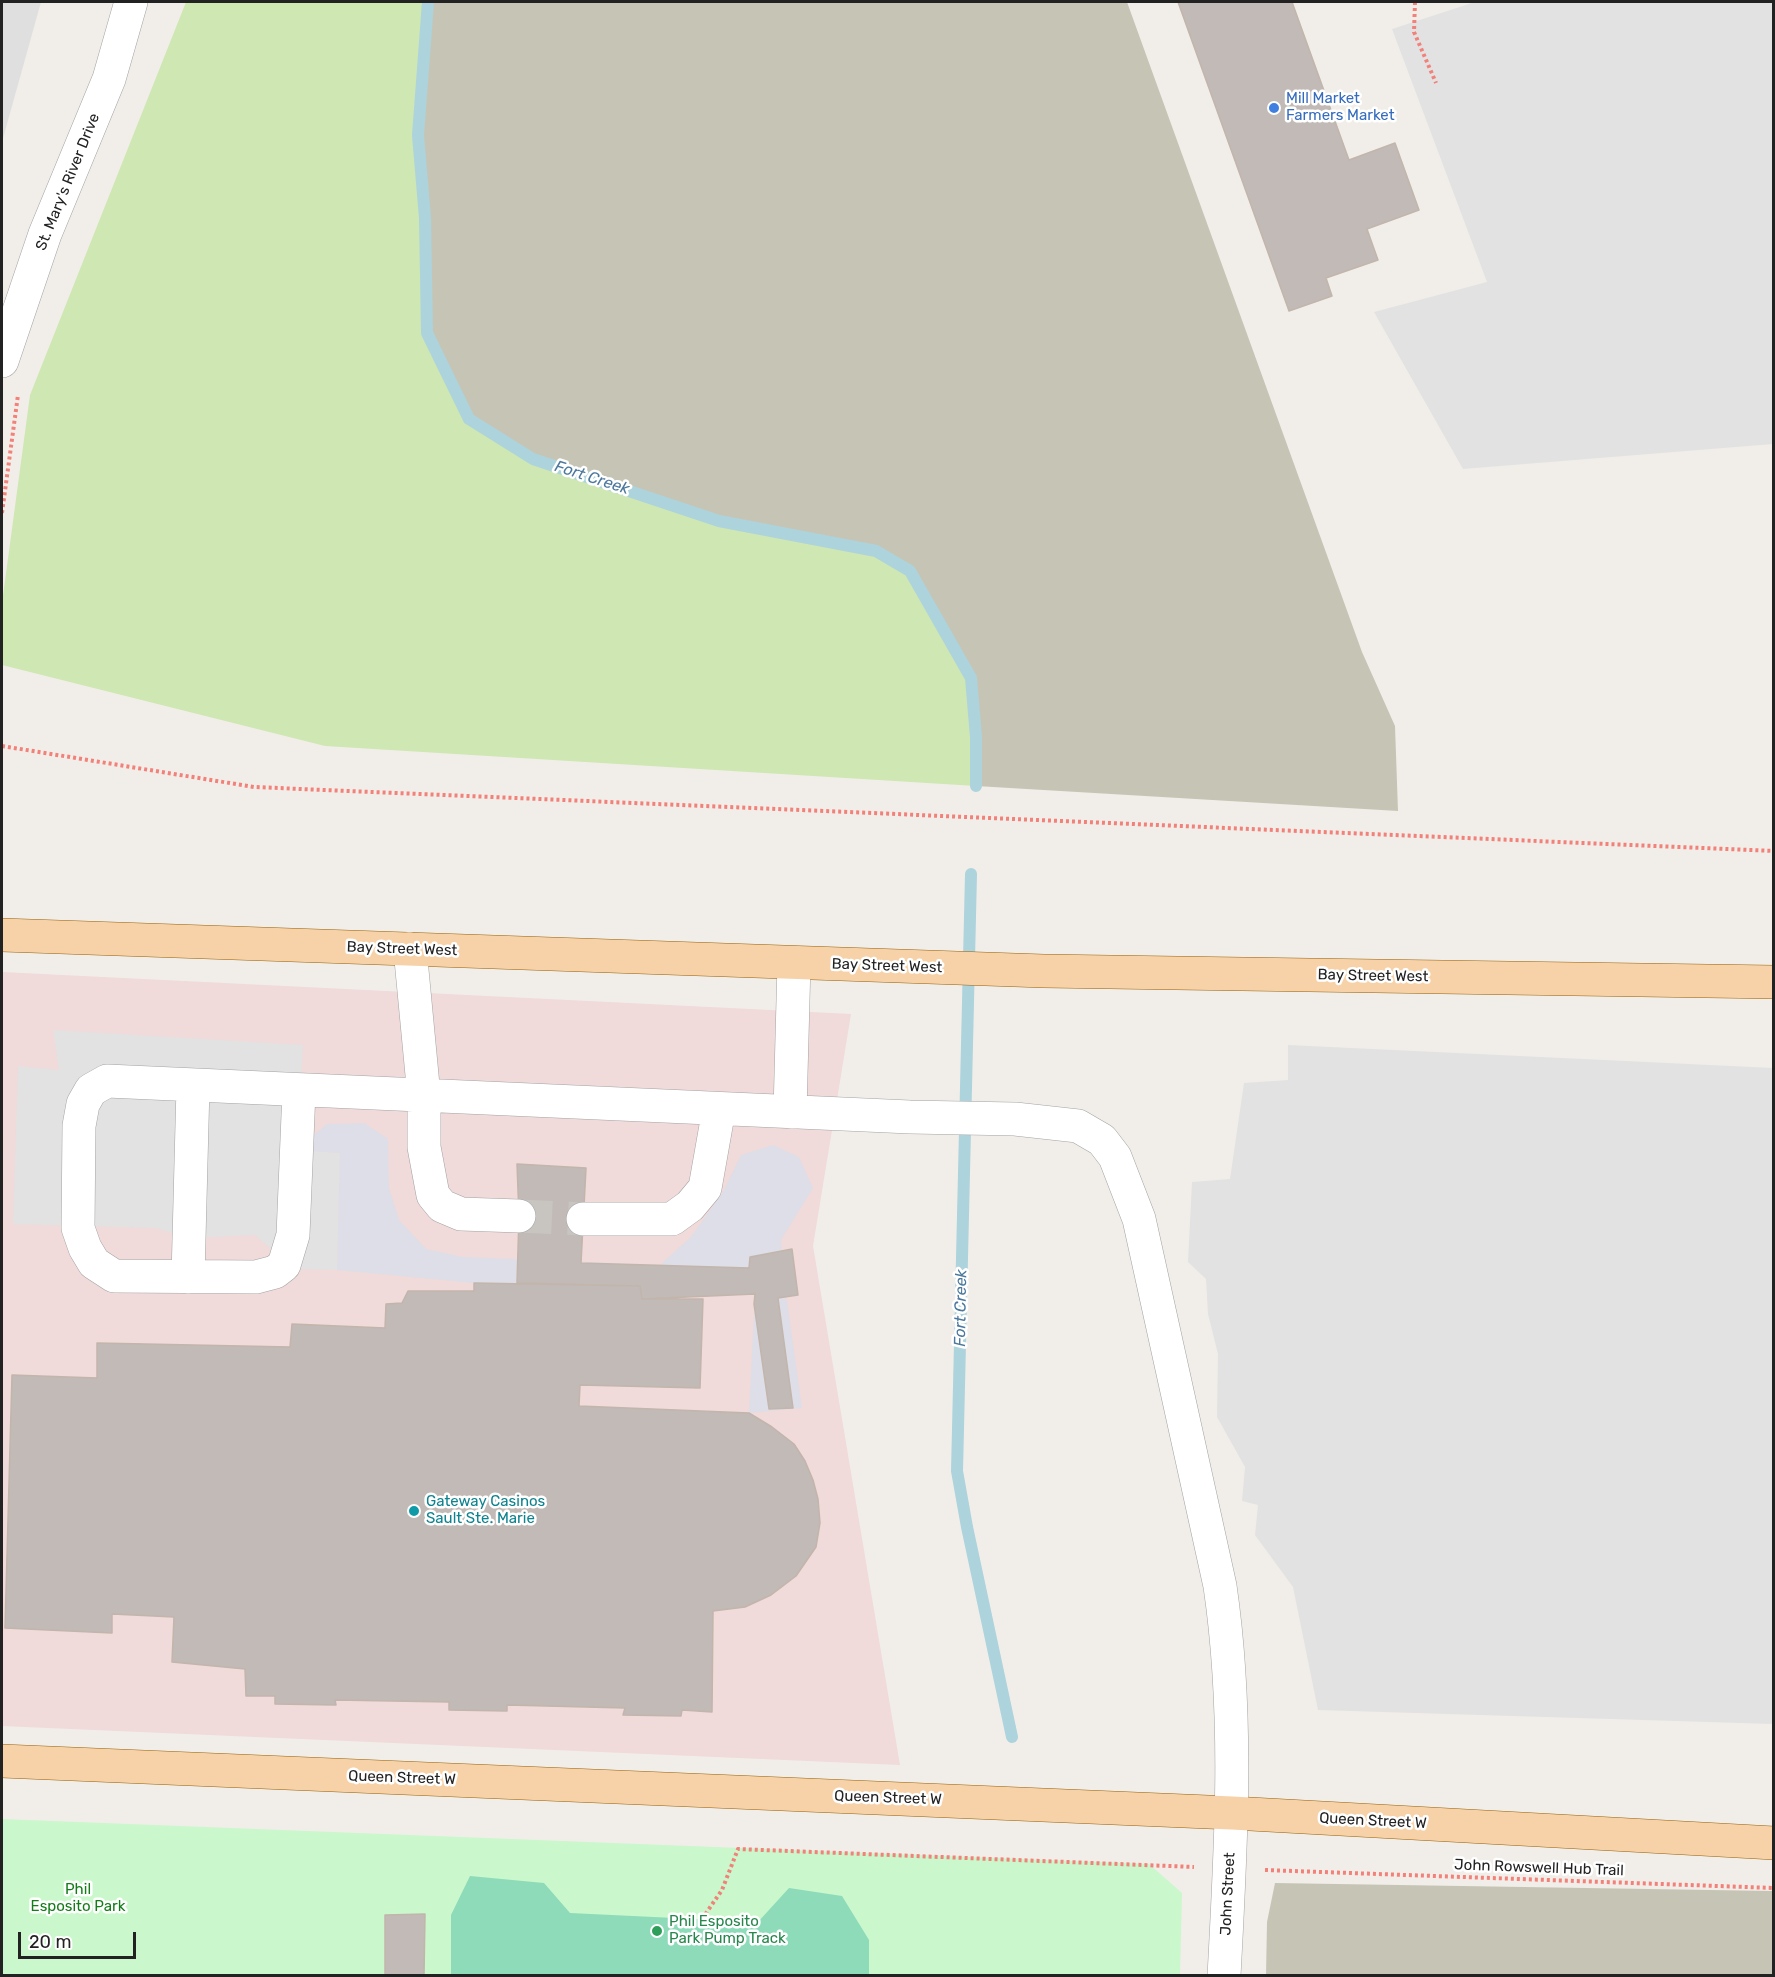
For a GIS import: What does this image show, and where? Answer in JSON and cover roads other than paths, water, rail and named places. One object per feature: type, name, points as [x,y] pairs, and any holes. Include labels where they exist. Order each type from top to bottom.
[{"type":"main road","name":"Bay Street West","points":[[2,935],[1044,971],[1773,982]]},
{"type":"main road","name":"Queen Street W","points":[[2,1761],[1232,1813],[1773,1844]]},
{"type":"street","name":"St. Mary's River Drive","points":[[2,361],[45,234],[110,79],[131,2]]},
{"type":"street","points":[[410,949],[424,1096],[424,1147],[433,1195],[442,1206],[461,1214],[519,1216]]},
{"type":"street","points":[[790,1112],[794,963]]},
{"type":"street","name":"John Street","points":[[298,1091],[293,1235],[284,1265],[275,1272],[256,1277],[188,1277],[114,1275],[94,1263],[78,1228],[79,1126],[82,1104],[91,1090],[107,1081],[790,1112],[1015,1119],[1078,1126],[1102,1140],[1115,1157],[1139,1219],[1220,1586],[1230,1681],[1232,1813],[1224,1976]]},
{"type":"street","points":[[188,1277],[193,1086]]},
{"type":"street","points":[[584,1219],[672,1219],[690,1206],[705,1188],[719,1108]]},
{"type":"waterway","name":"Fort Creek","points":[[428,2],[418,135],[425,218],[427,333],[469,419],[533,459],[719,521],[876,551],[910,571],[971,678],[976,737],[976,786]]},
{"type":"waterway","name":"Fort Creek","points":[[971,874],[957,1471],[1012,1737]]},
{"type":"tunnel","points":[[519,1216],[583,1219]]},
{"type":"place","name":"Mill Market Farmers Market","points":[[1274,108]]},
{"type":"place","name":"Gateway Casinos Sault Ste. Marie","points":[[414,1511]]},
{"type":"place","name":"Phil Esposito Park Pump Track","points":[[657,1931]]},
{"type":"park label","name":"Phil Esposito Park","points":[[78,1898]]}]
